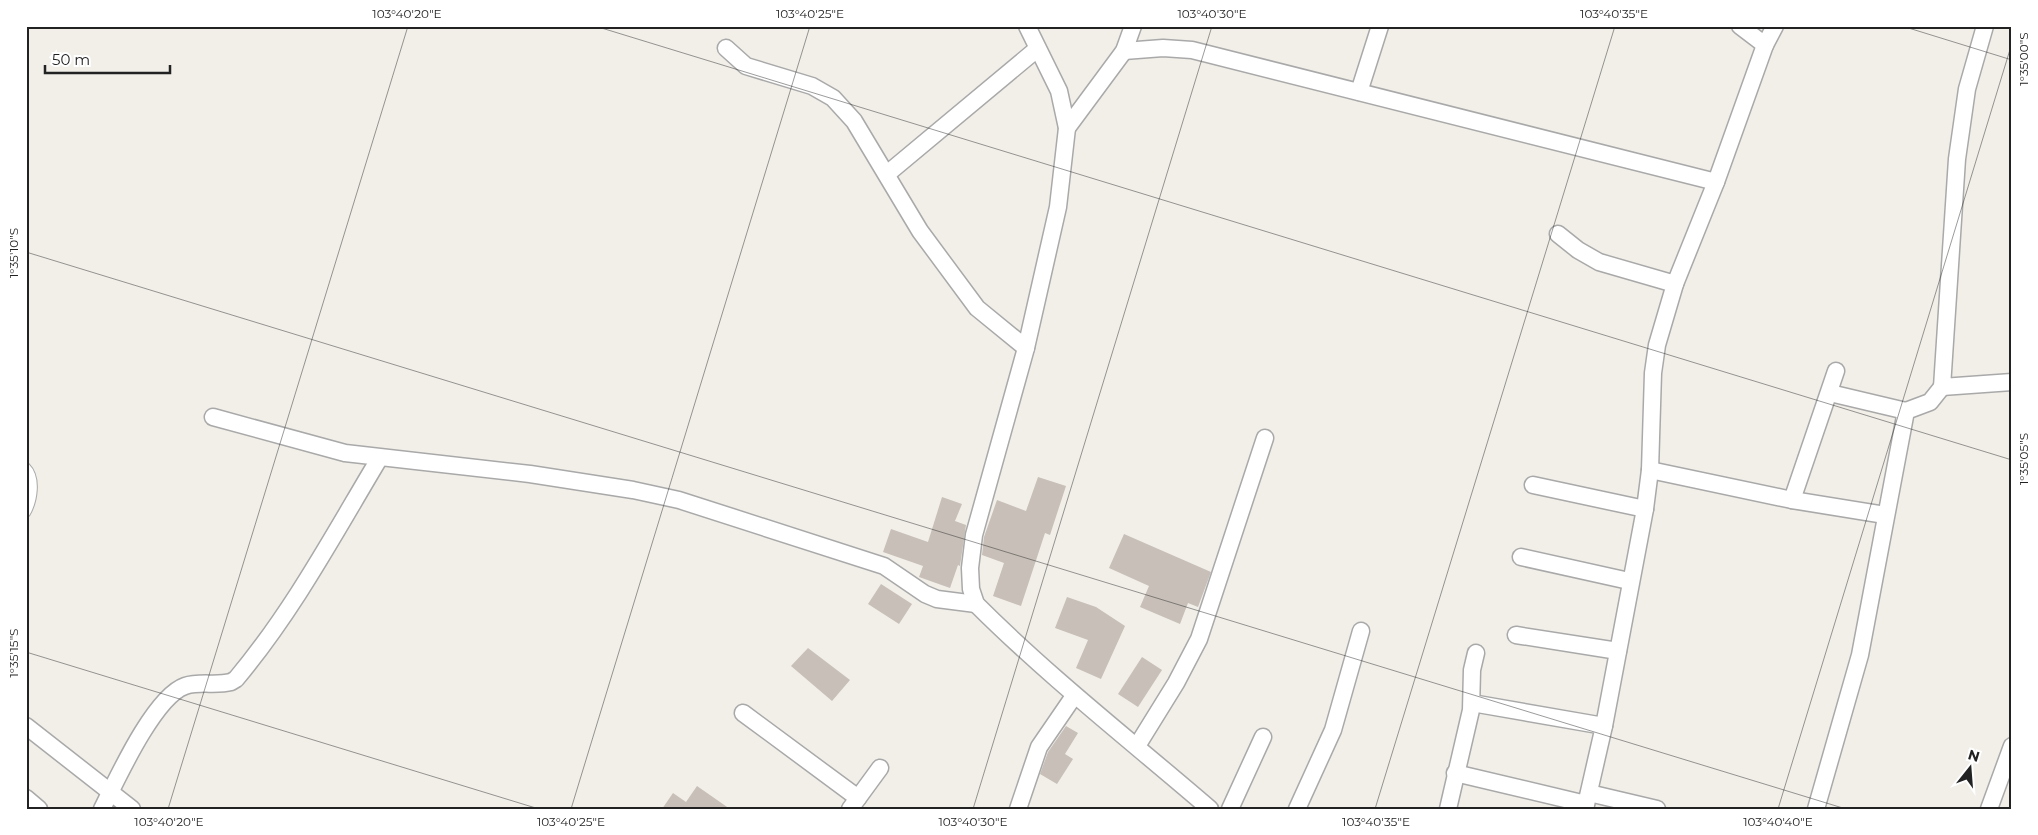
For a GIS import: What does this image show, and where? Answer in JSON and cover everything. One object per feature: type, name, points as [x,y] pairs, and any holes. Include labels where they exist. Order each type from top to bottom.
[{"type":"street","points":[[1027,26],[1058,92],[1067,128],[1058,207],[1026,348],[974,535],[970,568],[971,589],[976,604],[1074,696],[1137,746],[1210,809]]},
{"type":"street","points":[[1067,128],[1124,51],[1133,26]]},
{"type":"street","points":[[1360,92],[1380,26]]},
{"type":"street","points":[[1740,26],[1765,46]]},
{"type":"street","points":[[1587,802],[1604,726],[1645,509],[1650,470],[1653,373],[1657,345],[1675,284],[1716,182],[1765,46],[1775,26]]},
{"type":"street","points":[[1830,393],[1906,411],[1930,402],[1942,387],[1957,159],[1967,89],[1985,26]]},
{"type":"street","points":[[726,48],[746,66],[812,86],[833,98],[854,121],[920,231],[977,308],[1026,348]]},
{"type":"street","points":[[1124,51],[1163,48],[1184,49],[1716,182]]},
{"type":"street","points":[[887,174],[1037,49]]},
{"type":"street","points":[[1558,234],[1588,257],[1599,262],[1675,284]]},
{"type":"street","points":[[1792,500],[1836,371]]},
{"type":"street","points":[[1942,387],[2012,382]]},
{"type":"street","points":[[1816,809],[1860,654],[1906,411]]},
{"type":"street","points":[[213,417],[315,446],[379,458],[530,474],[633,490],[670,498],[884,566],[925,594],[937,599],[976,604]]},
{"type":"street","points":[[1137,746],[1176,683],[1199,639],[1266,438]]},
{"type":"street","points":[[102,809],[162,703],[185,686],[231,682],[236,679],[263,647],[286,615],[379,458]]},
{"type":"street","points":[[1650,470],[1792,500],[1885,515]]},
{"type":"street","points":[[1533,485],[1645,509]]},
{"type":"street","points":[[1521,557],[1630,581]]},
{"type":"street","points":[[1296,809],[1333,730],[1362,631]]},
{"type":"street","points":[[1516,635],[1618,651]]},
{"type":"street","points":[[1448,809],[1472,703],[1472,670],[1476,653]]},
{"type":"street","points":[[1018,809],[1039,747],[1074,696]]},
{"type":"street","points":[[1472,703],[1604,726]]},
{"type":"street","points":[[743,713],[854,803],[880,768]]},
{"type":"street","points":[[26,726],[132,809]]},
{"type":"street","points":[[1230,809],[1264,737]]},
{"type":"street","points":[[1989,809],[2012,746]]},
{"type":"street","points":[[1455,773],[1587,802],[1657,809]]},
{"type":"street","points":[[26,798],[39,809]]},
{"type":"lane","points":[[26,467],[32,478],[32,494],[26,513]]},
{"type":"building","points":[[1038,477],[1066,486],[1050,535],[1045,533],[1021,606],[993,596],[1004,563],[982,555],[984,537],[997,500],[1026,511]]},
{"type":"building","points":[[942,497],[962,504],[955,521],[966,525],[960,566],[958,565],[950,588],[919,577],[923,566],[883,552],[891,529],[928,542]]},
{"type":"building","points":[[1124,534],[1211,572],[1198,607],[1188,603],[1180,624],[1140,607],[1149,586],[1109,568]]},
{"type":"building","points":[[881,584],[912,604],[899,624],[868,604]]},
{"type":"building","points":[[1067,597],[1096,607],[1125,626],[1101,679],[1076,668],[1088,640],[1055,628]]},
{"type":"building","points":[[808,648],[850,680],[832,701],[791,666]]},
{"type":"building","points":[[1142,657],[1162,670],[1138,707],[1118,694]]},
{"type":"building","points":[[1066,726],[1078,733],[1065,754],[1073,759],[1057,784],[1040,774],[1048,752]]},
{"type":"building","points":[[697,786],[730,809],[662,809],[673,793],[686,802]]}]
